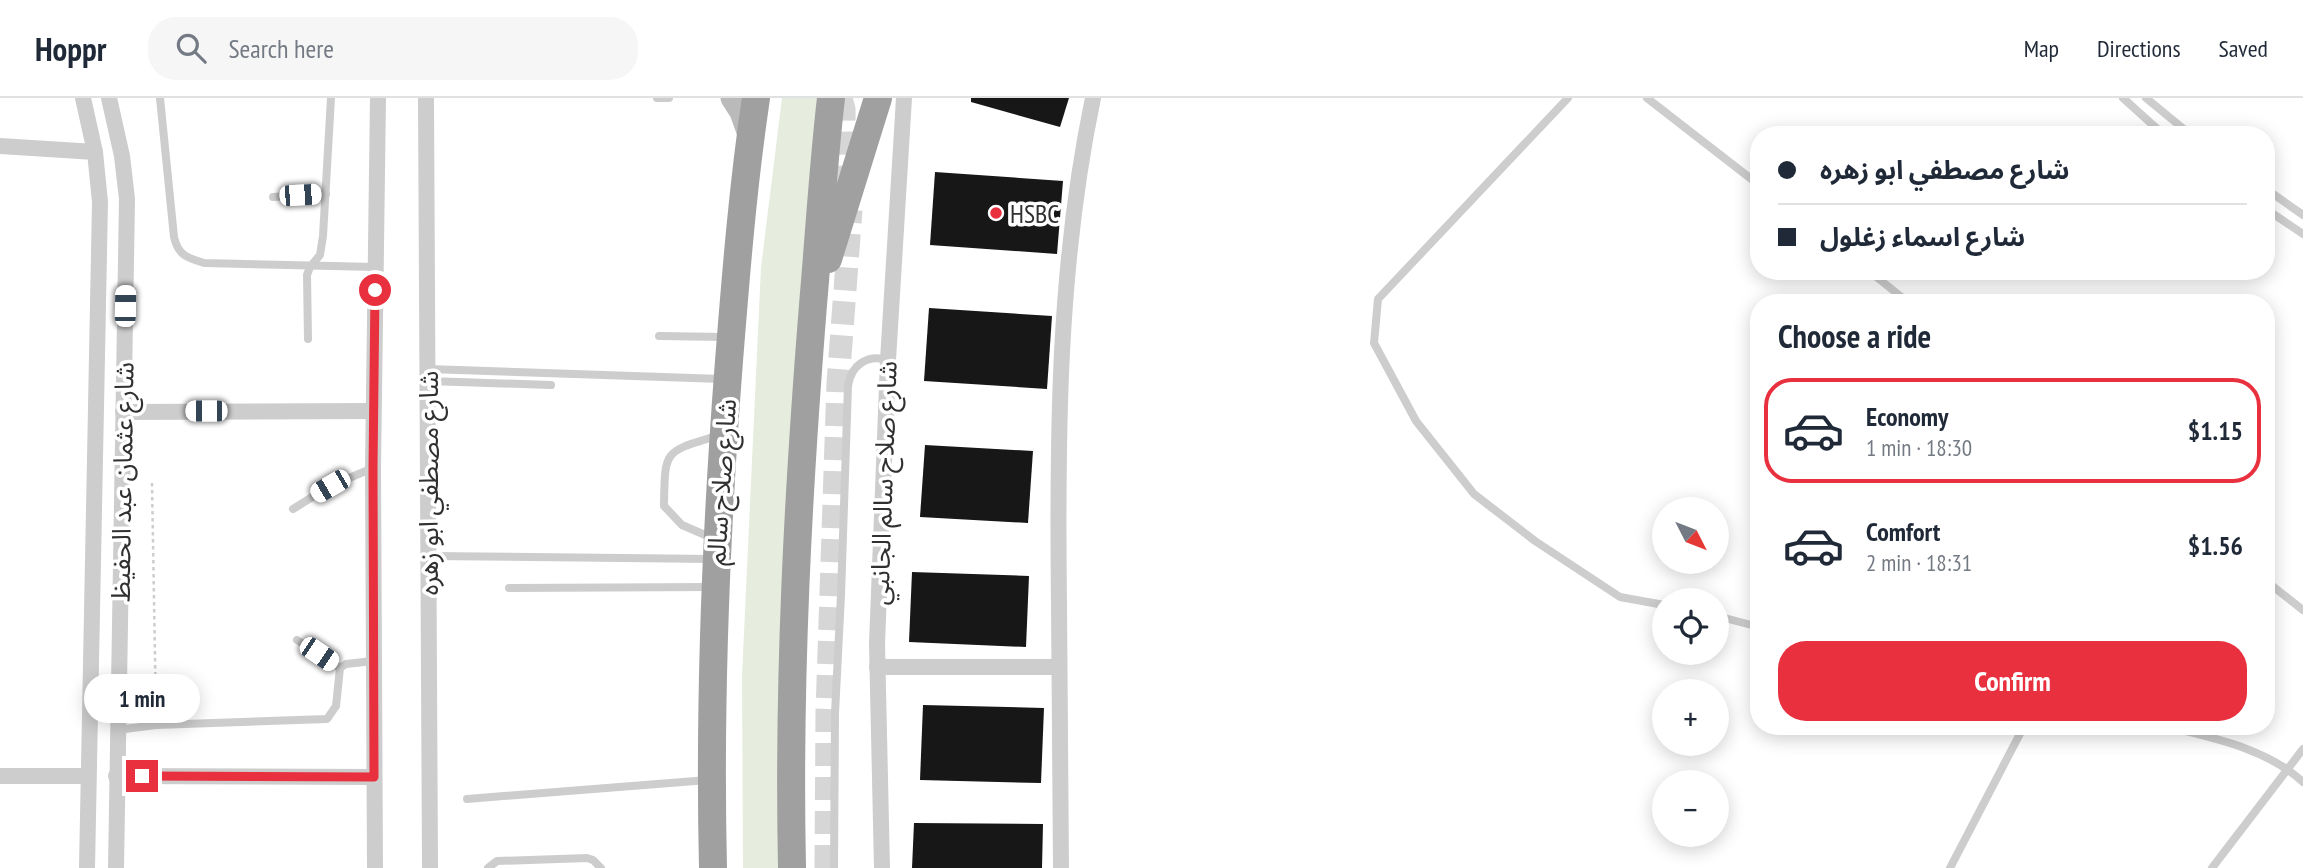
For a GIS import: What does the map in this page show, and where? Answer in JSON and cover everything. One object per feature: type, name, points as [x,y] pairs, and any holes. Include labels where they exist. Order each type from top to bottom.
[{"type":"highway","name":"شارع صلاح سالم","points":[[713,868],[711,780],[717,550],[731,337],[756,98]]},
{"type":"highway","points":[[793,868],[793,607],[800,457],[831,98]]},
{"type":"highway","points":[[813,308],[878,98]]},
{"type":"main road","points":[[732,98],[741,112],[750,137]]},
{"type":"street","name":"شارع عثمان عبد الحفيظ","points":[[83,98],[95,152],[100,202],[87,868]]},
{"type":"street","name":"شارع عثمان عبد الحفيظ","points":[[109,98],[122,156],[127,199],[116,868]]},
{"type":"street","name":"شارع مصطفي ابو زهره","points":[[375,868],[373,411],[378,98]]},
{"type":"street","name":"شارع مصطفي ابو زهره","points":[[426,98],[430,868]]},
{"type":"street","name":"شارع صلاح سالم الجانبي","points":[[882,868],[877,667],[888,360],[904,98]]},
{"type":"street","points":[[1061,868],[1057,460],[1060,353],[1070,248],[1093,98]]},
{"type":"street","points":[[0,146],[95,152]]},
{"type":"street","points":[[123,412],[373,411]]},
{"type":"street","points":[[877,667],[1059,667]]},
{"type":"street","points":[[0,776],[88,776]]},
{"type":"street","points":[[116,776],[374,777]]},
{"type":"lane","points":[[160,98],[174,237],[177,249],[184,257],[204,263],[376,267]]},
{"type":"lane","points":[[308,339],[307,275],[320,255],[323,236],[331,98]]},
{"type":"lane","points":[[657,98],[669,98]]},
{"type":"lane","points":[[1568,98],[1378,299],[1374,343],[1416,421],[1474,494],[1535,541],[1620,597],[1652,603]]},
{"type":"lane","points":[[1647,98],[1750,178]]},
{"type":"lane","points":[[2123,98],[2154,126]]},
{"type":"lane","points":[[2146,98],[2180,126]]},
{"type":"lane","points":[[273,197],[326,194]]},
{"type":"lane","points":[[2275,195],[2303,215]]},
{"type":"lane","points":[[2275,215],[2303,234]]},
{"type":"lane","points":[[1880,280],[1898,294]]},
{"type":"lane","points":[[659,337],[731,337]]},
{"type":"lane","points":[[834,868],[835,713],[842,595],[848,386],[851,373],[861,363],[874,358],[888,360]]},
{"type":"lane","points":[[428,375],[728,380]]},
{"type":"lane","points":[[428,375],[551,385]]},
{"type":"lane","points":[[717,550],[682,525],[664,506],[664,466],[681,447],[724,435]]},
{"type":"lane","points":[[293,509],[330,486],[373,468]]},
{"type":"lane","points":[[428,555],[717,550]]},
{"type":"lane","points":[[509,589],[715,587]]},
{"type":"lane","points":[[2275,588],[2303,610]]},
{"type":"lane","points":[[1729,619],[1750,624]]},
{"type":"lane","points":[[297,640],[340,668]]},
{"type":"lane","points":[[117,730],[156,725],[327,719],[335,706],[340,668],[346,664],[373,662]]},
{"type":"lane","points":[[1950,868],[2019,735]]},
{"type":"lane","points":[[2200,735],[2231,743],[2288,768],[2303,782]]},
{"type":"lane","points":[[2211,868],[2303,749]]},
{"type":"lane","points":[[467,799],[711,780]]},
{"type":"lane","points":[[488,868],[496,861],[531,864],[593,860],[601,868]]},
{"type":"path","points":[[152,483],[156,725]]},
{"type":"green space","points":[[782,98],[818,98],[783,868],[743,868],[742,676],[761,267]]},
{"type":"building","points":[[971,98],[1069,98],[1060,127],[971,102]]},
{"type":"building","name":"HSBC","points":[[935,172],[1063,181],[1057,254],[930,245]]},
{"type":"building","points":[[929,308],[1052,316],[1047,389],[924,381]]},
{"type":"building","points":[[925,445],[1033,451],[1028,523],[920,517]]},
{"type":"building","points":[[912,572],[1029,576],[1026,647],[909,642]]},
{"type":"building","points":[[923,705],[1044,708],[1041,783],[920,780]]},
{"type":"building","points":[[914,823],[1043,824],[1042,868],[912,868]]},
{"type":"tunnel","points":[[841,98],[844,109],[845,189]]},
{"type":"tunnel","points":[[826,868],[827,712],[838,383],[851,210]]},
{"type":"place","name":"HSBC","points":[[996,213]]},
{"type":"route","points":[[142,776],[374,777],[375,290]]}]
